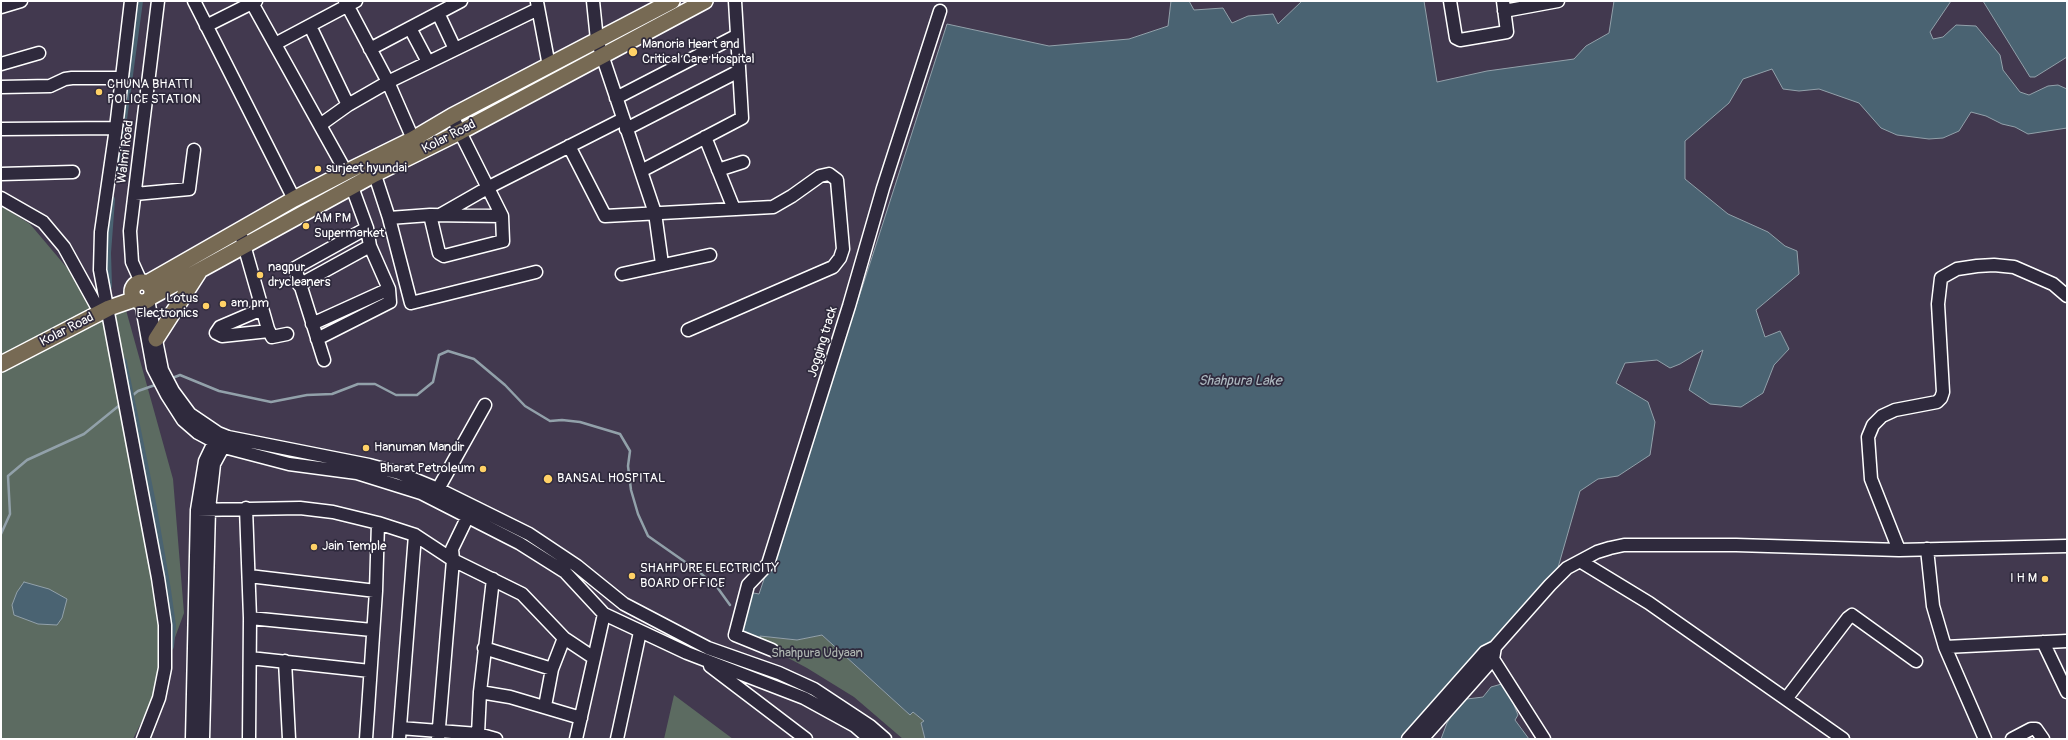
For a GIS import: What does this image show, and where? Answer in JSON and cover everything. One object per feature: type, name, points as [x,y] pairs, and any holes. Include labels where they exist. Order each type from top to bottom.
[{"type":"main road","name":"Kolar Road","points":[[1,354],[18,347],[73,315],[199,271],[352,187],[372,167],[452,116],[672,1]]},
{"type":"main road","name":"Kolar Road","points":[[1,364],[129,296],[294,199],[346,172],[372,167],[460,132],[705,1]]},
{"type":"main road","points":[[346,172],[352,187]]},
{"type":"main road","points":[[154,347],[199,271]]},
{"type":"street","points":[[1,7],[21,1]]},
{"type":"street","points":[[131,1],[116,128],[101,232],[100,270],[129,296],[154,347],[170,393],[190,414],[221,440],[289,464],[356,473],[421,493],[519,543],[565,572],[604,614],[640,632],[699,657],[804,698],[855,726],[870,739]]},
{"type":"street","name":"Walmi Road","points":[[129,296],[132,262],[130,232],[136,194],[158,1]]},
{"type":"street","points":[[194,1],[294,199]]},
{"type":"street","points":[[370,49],[461,1]]},
{"type":"street","points":[[593,1],[597,40],[655,213],[662,264]]},
{"type":"street","points":[[641,171],[742,118],[735,1]]},
{"type":"street","points":[[1450,1],[1457,40],[1505,34],[1507,31],[1504,6],[1558,1]]},
{"type":"street","points":[[206,26],[254,2],[274,44],[346,172]]},
{"type":"street","points":[[274,44],[310,26],[350,2],[370,49],[388,82],[413,140]]},
{"type":"street","points":[[320,125],[348,105],[388,82],[455,49],[537,5],[549,66]]},
{"type":"street","name":"Jogging track","points":[[772,650],[735,635],[748,585],[768,564],[940,12]]},
{"type":"street","points":[[438,13],[455,49]]},
{"type":"street","points":[[310,26],[348,105]]},
{"type":"street","points":[[410,28],[428,62]]},
{"type":"street","points":[[616,98],[736,36]]},
{"type":"street","points":[[1,64],[39,53]]},
{"type":"street","points":[[435,215],[569,146],[625,124],[739,71]]},
{"type":"street","points":[[1,87],[50,86],[65,79],[72,78],[121,78]]},
{"type":"street","points":[[435,215],[439,253],[444,256],[503,241],[502,216],[452,116]]},
{"type":"street","points":[[1,129],[116,128]]},
{"type":"street","points":[[705,137],[734,208]]},
{"type":"street","points":[[569,146],[605,216],[773,206],[792,196],[820,176],[829,174],[837,180],[843,249],[833,267],[688,330]]},
{"type":"street","points":[[136,194],[189,189],[194,150]]},
{"type":"street","points":[[718,170],[743,162]]},
{"type":"street","points":[[372,167],[389,218],[411,303],[536,272]]},
{"type":"street","points":[[1,174],[73,172]]},
{"type":"street","points":[[317,339],[388,304],[391,300],[389,289],[370,246],[366,228],[352,187]]},
{"type":"street","points":[[1,198],[43,222],[64,247],[129,296],[158,578],[165,625],[164,668],[159,698],[143,739]]},
{"type":"street","points":[[389,218],[435,215],[502,216]]},
{"type":"street","points":[[324,360],[299,285],[295,270],[296,266],[366,228]]},
{"type":"street","points":[[240,231],[269,332],[272,337],[287,334]]},
{"type":"street","points":[[299,285],[370,246]]},
{"type":"street","points":[[622,274],[662,264],[710,255]]},
{"type":"street","points":[[1899,550],[1871,478],[1868,437],[1873,425],[1882,416],[1895,410],[1937,402],[1941,398],[1943,392],[1938,304],[1941,278],[1957,269],[1994,265],[2014,267],[2053,284],[2067,296]]},
{"type":"street","points":[[312,324],[389,289]]},
{"type":"street","points":[[262,309],[220,327],[216,333],[222,336],[269,332]]},
{"type":"street","points":[[438,489],[485,405]]},
{"type":"street","points":[[221,440],[369,465],[400,473],[438,489],[528,534],[577,566],[624,604],[708,648],[779,673],[814,689],[870,726],[885,739]]},
{"type":"street","points":[[192,739],[203,509],[221,440]]},
{"type":"street","points":[[246,508],[250,618],[249,739]]},
{"type":"street","points":[[203,509],[300,508],[333,512],[415,534],[453,560],[522,594],[564,638],[594,658]]},
{"type":"street","points":[[203,509],[204,739]]},
{"type":"street","points":[[438,734],[453,560],[452,550],[468,516]]},
{"type":"street","points":[[366,739],[372,630],[376,591],[378,523]]},
{"type":"street","points":[[415,534],[399,733],[478,734],[496,739]]},
{"type":"street","points":[[1408,739],[1491,652],[1550,585],[1567,568],[1597,552],[1624,545],[1899,550],[2067,546]]},
{"type":"street","points":[[1927,550],[1933,606],[1945,647],[1985,739]]},
{"type":"street","points":[[1580,561],[1649,603],[1843,739]]},
{"type":"street","points":[[249,576],[376,591]]},
{"type":"street","points":[[478,734],[484,648],[493,579]]},
{"type":"street","points":[[576,739],[604,614]]},
{"type":"street","points":[[1786,699],[1848,618],[1852,615],[1916,661]]},
{"type":"street","points":[[250,618],[372,630]]},
{"type":"street","points":[[617,739],[640,632]]},
{"type":"street","points":[[545,706],[552,669],[564,638]]},
{"type":"street","points":[[1945,647],[2067,641]]},
{"type":"street","points":[[2043,642],[2067,692]]},
{"type":"street","points":[[484,648],[552,669]]},
{"type":"street","points":[[699,657],[708,648]]},
{"type":"street","points":[[1422,739],[1491,652]]},
{"type":"street","points":[[1491,652],[1544,739]]},
{"type":"street","points":[[699,657],[806,739]]},
{"type":"street","points":[[250,658],[370,671]]},
{"type":"street","points":[[285,661],[289,739]]},
{"type":"street","points":[[480,692],[510,697],[545,706],[581,718]]},
{"type":"street","points":[[2012,739],[2031,729],[2036,729],[2043,739]]},
{"type":"green space","points":[[1,206],[30,224],[68,269],[126,310],[173,479],[184,613],[151,703],[133,739],[1,739]]},
{"type":"green space","name":"Shahpura Udyaan","points":[[822,635],[910,715],[913,712],[924,721],[921,724],[925,739],[903,739],[854,697],[807,668],[760,643],[759,636],[797,640]]},
{"type":"green space","points":[[674,695],[733,739],[664,739]]},
{"type":"water","name":"Shahpura Lake","points":[[1171,1],[1189,1],[1194,10],[1223,8],[1232,23],[1248,16],[1273,14],[1278,24],[1302,1],[1424,1],[1437,82],[1487,71],[1574,59],[1586,46],[1609,33],[1614,1],[1951,1],[1930,32],[1933,39],[1943,37],[1956,25],[1976,26],[2000,55],[2003,70],[2020,92],[2029,95],[2048,86],[2058,85],[2067,89],[2067,128],[2028,134],[2015,127],[2002,124],[1986,116],[1971,112],[1959,131],[1943,138],[1929,139],[1897,135],[1881,128],[1859,103],[1819,89],[1799,91],[1783,89],[1772,69],[1743,79],[1729,103],[1685,141],[1685,179],[1728,214],[1768,232],[1785,246],[1797,251],[1799,274],[1756,310],[1765,337],[1780,331],[1789,349],[1774,365],[1763,393],[1741,407],[1710,404],[1689,390],[1703,350],[1680,364],[1670,368],[1657,360],[1625,363],[1616,383],[1648,402],[1655,422],[1650,455],[1618,476],[1598,479],[1580,491],[1557,571],[1401,739],[925,739],[921,723],[924,721],[913,712],[910,715],[822,635],[797,640],[760,636],[760,643],[738,634],[748,592],[759,594],[863,285],[947,24],[1049,46],[1129,39],[1168,26]]},
{"type":"water","points":[[1983,1],[2067,1],[2067,57],[2035,77],[2030,77]]},
{"type":"water","points":[[24,582],[49,589],[67,599],[62,618],[57,625],[38,624],[14,615],[12,605],[17,592]]},
{"type":"water","points":[[1505,683],[1518,715],[1515,720],[1529,739],[1441,739],[1447,723],[1455,710],[1467,699],[1483,697],[1491,687]]},
{"type":"waterway","points":[[116,171],[139,1]]},
{"type":"waterway","points":[[108,286],[107,253],[111,200]]},
{"type":"waterway","points":[[170,379],[180,375],[219,391],[271,402],[307,395],[332,394],[358,384],[375,384],[396,395],[417,395],[433,382],[439,355],[448,351],[474,359],[505,385],[525,406],[550,421],[562,420],[580,422],[620,434],[630,451],[628,466],[631,490],[638,514],[648,536],[698,571],[717,587],[730,605]]},
{"type":"waterway","points":[[123,362],[153,508],[167,590],[172,626],[170,646]]},
{"type":"waterway","points":[[128,399],[138,391],[158,384]]},
{"type":"waterway","points":[[1,534],[10,514],[8,476],[27,460],[84,434],[121,404]]},
{"type":"place","name":"Manoria Heart and Critical Care Hospital","points":[[633,52]]},
{"type":"place","name":"CHUNA BHATTI POLICE STATION","points":[[99,92]]},
{"type":"place","name":"surjeet hyundai","points":[[318,169]]},
{"type":"place","name":"AM PM Supermarket","points":[[306,226]]},
{"type":"place","name":"nagpur drycleaners","points":[[260,275]]},
{"type":"place","name":"am pm","points":[[223,304]]},
{"type":"place","name":"Lotus Electronics","points":[[206,306]]},
{"type":"place","name":"Hanuman Mandir","points":[[366,448]]},
{"type":"place","name":"Bharat Petroleum","points":[[483,469]]},
{"type":"place","name":"BANSAL HOSPITAL","points":[[548,479]]},
{"type":"place","name":"Jain Temple","points":[[314,547]]},
{"type":"place","name":"SHAHPURE ELECTRICITY BOARD OFFICE","points":[[632,576]]},
{"type":"place","name":"I H M","points":[[2045,579]]}]
